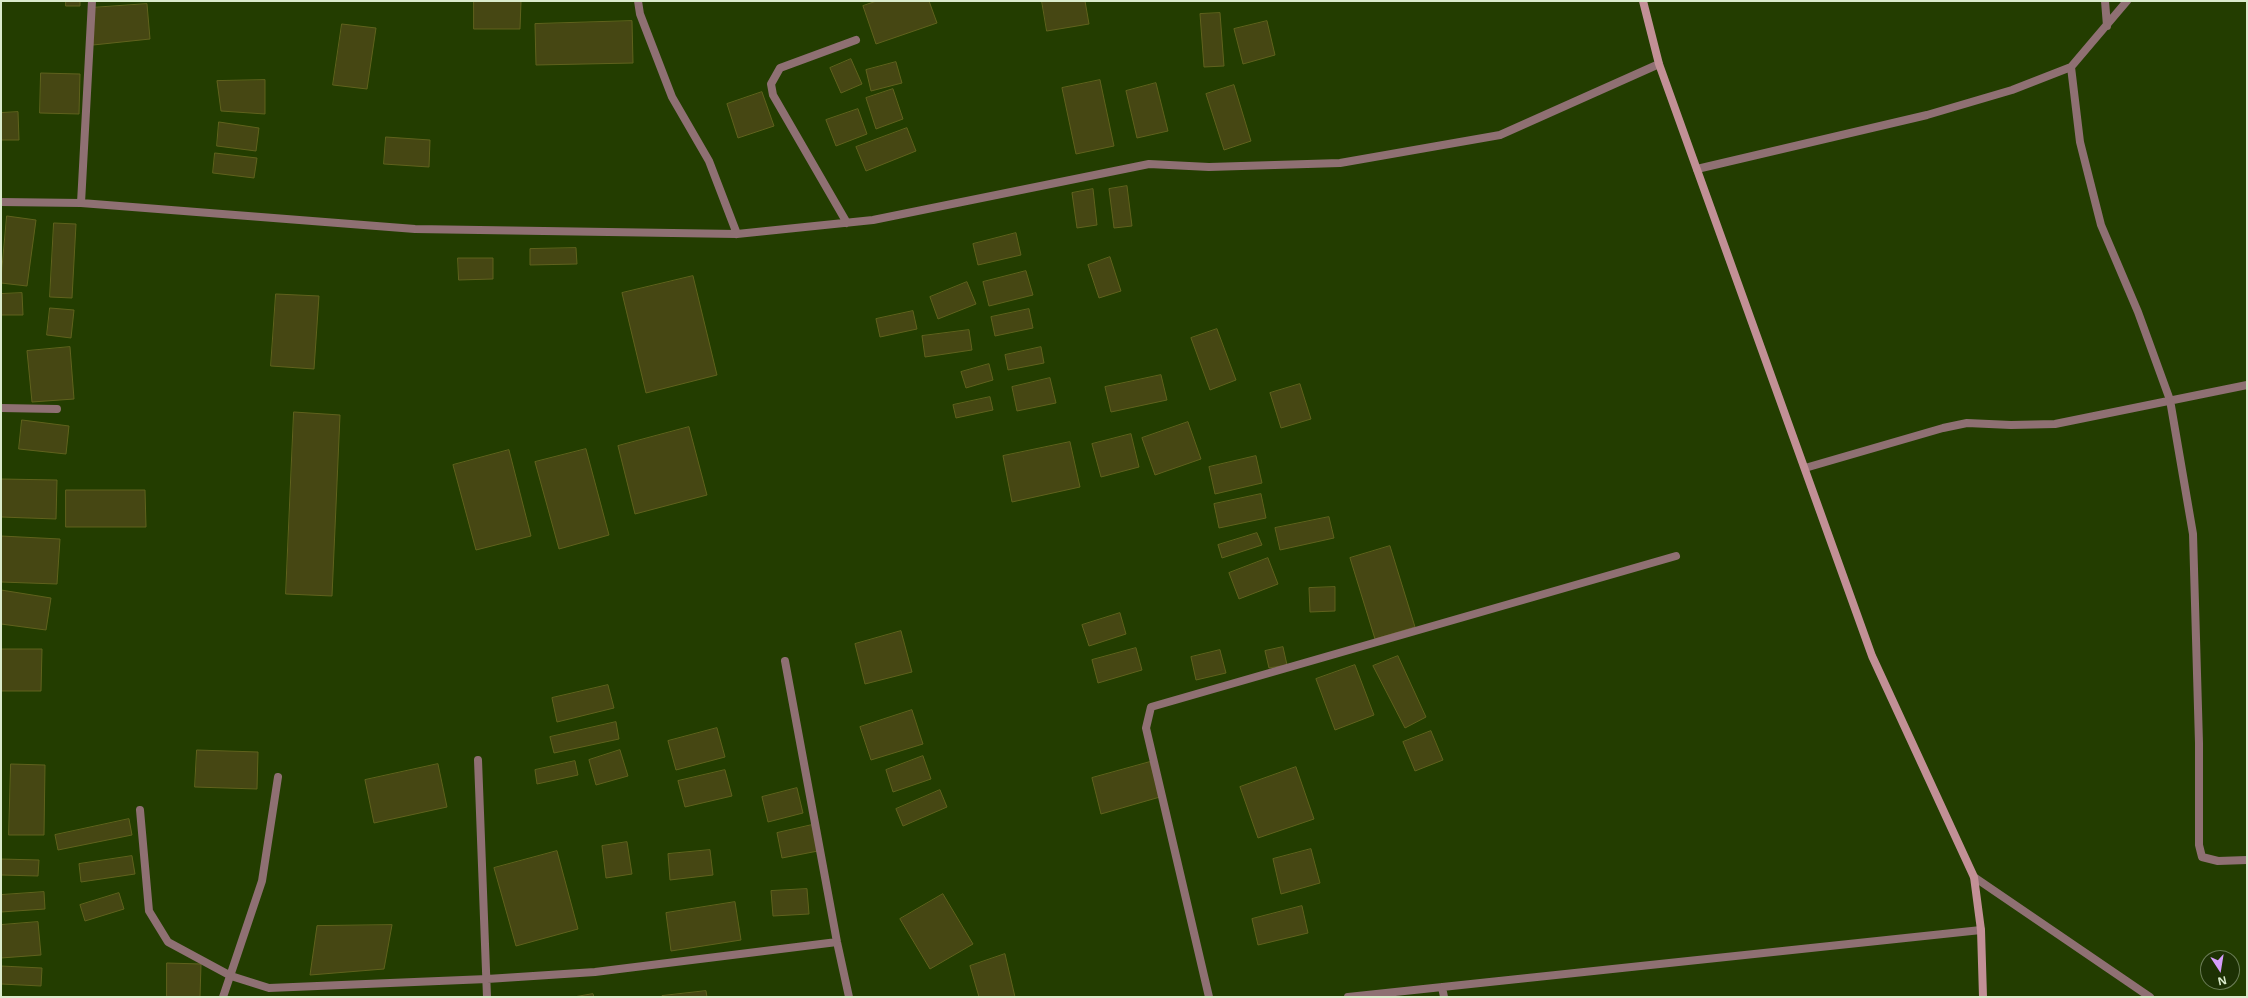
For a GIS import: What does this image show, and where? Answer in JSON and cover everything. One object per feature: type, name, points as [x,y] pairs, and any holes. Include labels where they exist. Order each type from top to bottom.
[{"type":"main road","points":[[1643,1],[1660,64],[1872,656],[1974,877],[1981,930],[1983,997]]},
{"type":"street","points":[[82,203],[92,1]]},
{"type":"street","points":[[638,1],[640,14],[672,97],[709,161],[738,234]]},
{"type":"street","points":[[2105,1],[2107,26]]},
{"type":"street","points":[[1697,169],[1927,115],[2012,90],[2071,67],[2127,1]]},
{"type":"street","points":[[847,223],[773,95],[771,84],[780,68],[856,40]]},
{"type":"street","points":[[1,202],[82,203],[415,229],[738,234],[873,220],[1149,164],[1209,167],[1340,164],[1500,135],[1660,64]]},
{"type":"street","points":[[2071,67],[2080,142],[2101,225],[2138,312],[2170,400],[2193,534],[2199,743],[2200,845],[2202,857],[2218,861],[2247,860]]},
{"type":"street","points":[[1805,468],[1949,426],[1967,423],[2011,425],[2055,424],[2247,385]]},
{"type":"street","points":[[1,408],[57,409]]},
{"type":"street","points":[[1209,997],[1146,728],[1151,707],[1676,556]]},
{"type":"street","points":[[785,661],[836,942],[849,997]]},
{"type":"street","points":[[478,760],[487,997]]},
{"type":"street","points":[[223,997],[262,881],[278,777]]},
{"type":"street","points":[[140,810],[149,911],[168,942],[231,976],[270,988],[487,980],[595,972],[836,942]]},
{"type":"street","points":[[1974,877],[2150,997]]},
{"type":"street","points":[[1348,997],[1442,986],[1522,980],[1981,930]]},
{"type":"street","points":[[1442,986],[1444,997]]},
{"type":"building","points":[[66,1],[80,1],[80,6],[66,6]]},
{"type":"building","points":[[474,1],[521,1],[520,29],[474,29]]},
{"type":"building","points":[[877,1],[929,1],[937,23],[876,44],[863,6]]},
{"type":"building","points":[[1042,1],[1085,1],[1089,24],[1047,31]]},
{"type":"building","points":[[147,4],[150,39],[93,45],[90,8]]},
{"type":"building","points":[[1220,13],[1224,66],[1204,67],[1200,14]]},
{"type":"building","points":[[632,21],[633,63],[536,65],[535,24]]},
{"type":"building","points":[[1267,21],[1275,55],[1243,64],[1234,29]]},
{"type":"building","points":[[342,24],[376,28],[367,89],[333,85]]},
{"type":"building","points":[[851,59],[862,84],[841,93],[830,68]]},
{"type":"building","points":[[896,62],[902,83],[871,91],[866,70]]},
{"type":"building","points":[[41,73],[80,74],[79,114],[40,113]]},
{"type":"building","points":[[265,80],[265,114],[221,111],[217,81]]},
{"type":"building","points":[[1100,80],[1114,146],[1076,154],[1062,88]]},
{"type":"building","points":[[1156,83],[1168,131],[1137,138],[1126,91]]},
{"type":"building","points":[[1234,85],[1251,141],[1224,150],[1206,94]]},
{"type":"building","points":[[893,89],[903,119],[876,129],[866,98]]},
{"type":"building","points":[[762,92],[774,126],[738,138],[727,104]]},
{"type":"building","points":[[858,109],[867,134],[836,146],[826,120]]},
{"type":"building","points":[[18,112],[19,140],[1,140],[1,113]]},
{"type":"building","points":[[219,122],[259,128],[256,151],[217,146]]},
{"type":"building","points":[[907,128],[916,151],[866,171],[856,147]]},
{"type":"building","points":[[386,137],[430,140],[429,167],[384,164]]},
{"type":"building","points":[[215,153],[257,158],[254,178],[213,173]]},
{"type":"building","points":[[1127,186],[1132,226],[1114,228],[1109,189]]},
{"type":"building","points":[[1093,189],[1097,225],[1077,228],[1072,193]]},
{"type":"building","points":[[7,216],[36,220],[27,286],[1,283]]},
{"type":"building","points":[[54,223],[76,224],[72,298],[50,297]]},
{"type":"building","points":[[1016,233],[1021,255],[978,265],[973,244]]},
{"type":"building","points":[[576,248],[577,264],[530,265],[530,249]]},
{"type":"building","points":[[1110,257],[1121,291],[1099,298],[1088,265]]},
{"type":"building","points":[[458,258],[493,258],[493,279],[459,280]]},
{"type":"building","points":[[1026,271],[1033,295],[989,306],[983,282]]},
{"type":"building","points":[[693,276],[717,375],[646,393],[622,293]]},
{"type":"building","points":[[967,282],[976,304],[938,319],[930,297]]},
{"type":"building","points":[[22,293],[23,315],[1,315],[1,294]]},
{"type":"building","points":[[276,294],[319,296],[314,369],[271,366]]},
{"type":"building","points":[[50,308],[74,310],[71,338],[47,335]]},
{"type":"building","points":[[1029,309],[1033,328],[995,336],[991,317]]},
{"type":"building","points":[[913,311],[917,329],[880,337],[876,319]]},
{"type":"building","points":[[1217,329],[1236,380],[1210,390],[1191,338]]},
{"type":"building","points":[[969,330],[972,350],[925,357],[922,336]]},
{"type":"building","points":[[70,347],[74,399],[32,402],[27,351]]},
{"type":"building","points":[[1041,347],[1044,363],[1008,370],[1005,355]]},
{"type":"building","points":[[989,364],[993,380],[966,388],[961,372]]},
{"type":"building","points":[[1161,375],[1167,400],[1111,412],[1105,387]]},
{"type":"building","points":[[1050,378],[1056,403],[1017,411],[1012,387]]},
{"type":"building","points":[[1300,384],[1311,419],[1281,428],[1270,393]]},
{"type":"building","points":[[990,397],[993,410],[956,418],[953,405]]},
{"type":"building","points":[[294,412],[340,415],[332,596],[286,594]]},
{"type":"building","points":[[22,420],[69,426],[66,454],[19,449]]},
{"type":"building","points":[[1188,422],[1201,459],[1155,475],[1142,438]]},
{"type":"building","points":[[689,427],[707,495],[635,514],[618,446]]},
{"type":"building","points":[[1131,434],[1139,467],[1101,477],[1092,444]]},
{"type":"building","points":[[1070,442],[1080,487],[1012,502],[1003,456]]},
{"type":"building","points":[[586,449],[609,535],[559,549],[535,462]]},
{"type":"building","points":[[509,450],[531,536],[476,550],[453,465]]},
{"type":"building","points":[[1256,456],[1262,483],[1215,494],[1209,467]]},
{"type":"building","points":[[1,479],[57,480],[56,519],[1,517]]},
{"type":"building","points":[[66,490],[145,490],[146,527],[66,527]]},
{"type":"building","points":[[1261,494],[1266,518],[1219,528],[1214,504]]},
{"type":"building","points":[[1329,517],[1334,538],[1280,550],[1275,528]]},
{"type":"building","points":[[1257,533],[1262,545],[1222,558],[1218,545]]},
{"type":"building","points":[[1,536],[60,539],[57,584],[1,582]]},
{"type":"building","points":[[1390,546],[1415,627],[1375,639],[1350,558]]},
{"type":"building","points":[[1268,558],[1278,584],[1239,599],[1229,573]]},
{"type":"building","points":[[1335,587],[1335,611],[1310,612],[1309,588]]},
{"type":"building","points":[[1,590],[51,598],[46,630],[1,624]]},
{"type":"building","points":[[1120,613],[1126,634],[1089,646],[1082,625]]},
{"type":"building","points":[[901,631],[912,672],[865,684],[855,644]]},
{"type":"building","points":[[1283,647],[1287,665],[1269,668],[1265,651]]},
{"type":"building","points":[[1136,648],[1142,670],[1098,683],[1092,660]]},
{"type":"building","points":[[1,649],[42,649],[41,691],[1,691]]},
{"type":"building","points":[[1220,650],[1226,673],[1196,680],[1191,657]]},
{"type":"building","points":[[1398,656],[1426,717],[1405,728],[1373,666]]},
{"type":"building","points":[[1355,665],[1374,715],[1335,730],[1316,679]]},
{"type":"building","points":[[608,685],[614,708],[557,722],[552,698]]},
{"type":"building","points":[[912,710],[923,744],[871,760],[860,727]]},
{"type":"building","points":[[616,722],[619,739],[554,753],[550,737]]},
{"type":"building","points":[[717,728],[725,757],[676,770],[668,741]]},
{"type":"building","points":[[1431,731],[1443,760],[1415,771],[1403,742]]},
{"type":"building","points":[[197,750],[258,752],[257,789],[195,787]]},
{"type":"building","points":[[620,750],[628,776],[596,785],[589,760]]},
{"type":"building","points":[[923,756],[931,779],[893,792],[886,770]]},
{"type":"building","points":[[575,761],[578,775],[537,784],[535,770]]},
{"type":"building","points":[[1150,762],[1160,797],[1101,814],[1092,778]]},
{"type":"building","points":[[11,764],[45,765],[44,835],[9,835]]},
{"type":"building","points":[[438,764],[447,807],[374,823],[365,780]]},
{"type":"building","points":[[1296,767],[1314,819],[1258,838],[1240,787]]},
{"type":"building","points":[[725,770],[732,796],[685,807],[678,781]]},
{"type":"building","points":[[797,788],[803,813],[768,822],[762,797]]},
{"type":"building","points":[[940,790],[947,807],[903,826],[896,809]]},
{"type":"building","points":[[129,819],[132,835],[58,850],[55,835]]},
{"type":"building","points":[[812,825],[818,851],[782,858],[777,833]]},
{"type":"building","points":[[627,842],[632,874],[606,878],[602,846]]},
{"type":"building","points":[[1311,849],[1320,883],[1281,894],[1273,859]]},
{"type":"building","points":[[710,850],[713,875],[670,880],[668,854]]},
{"type":"building","points":[[557,851],[578,929],[516,946],[494,868]]},
{"type":"building","points":[[132,856],[135,874],[81,882],[79,864]]},
{"type":"building","points":[[1,859],[39,860],[38,876],[1,875]]},
{"type":"building","points":[[807,889],[809,914],[773,916],[771,891]]},
{"type":"building","points":[[44,892],[45,909],[1,912],[1,895]]},
{"type":"building","points":[[119,893],[124,909],[85,921],[80,905]]},
{"type":"building","points":[[943,894],[973,944],[930,969],[900,919]]},
{"type":"building","points":[[735,902],[741,940],[671,951],[666,913]]},
{"type":"building","points":[[1302,906],[1308,933],[1258,945],[1252,919]]},
{"type":"building","points":[[38,922],[41,955],[1,958],[1,925]]},
{"type":"building","points":[[392,925],[384,969],[310,975],[317,926]]},
{"type":"building","points":[[1005,954],[1015,997],[979,997],[970,966]]},
{"type":"building","points":[[167,963],[201,964],[200,997],[167,997]]},
{"type":"building","points":[[1,966],[42,968],[41,986],[1,984]]},
{"type":"building","points":[[706,991],[707,997],[662,997],[662,996]]},
{"type":"building","points":[[593,994],[594,997],[574,997]]}]
